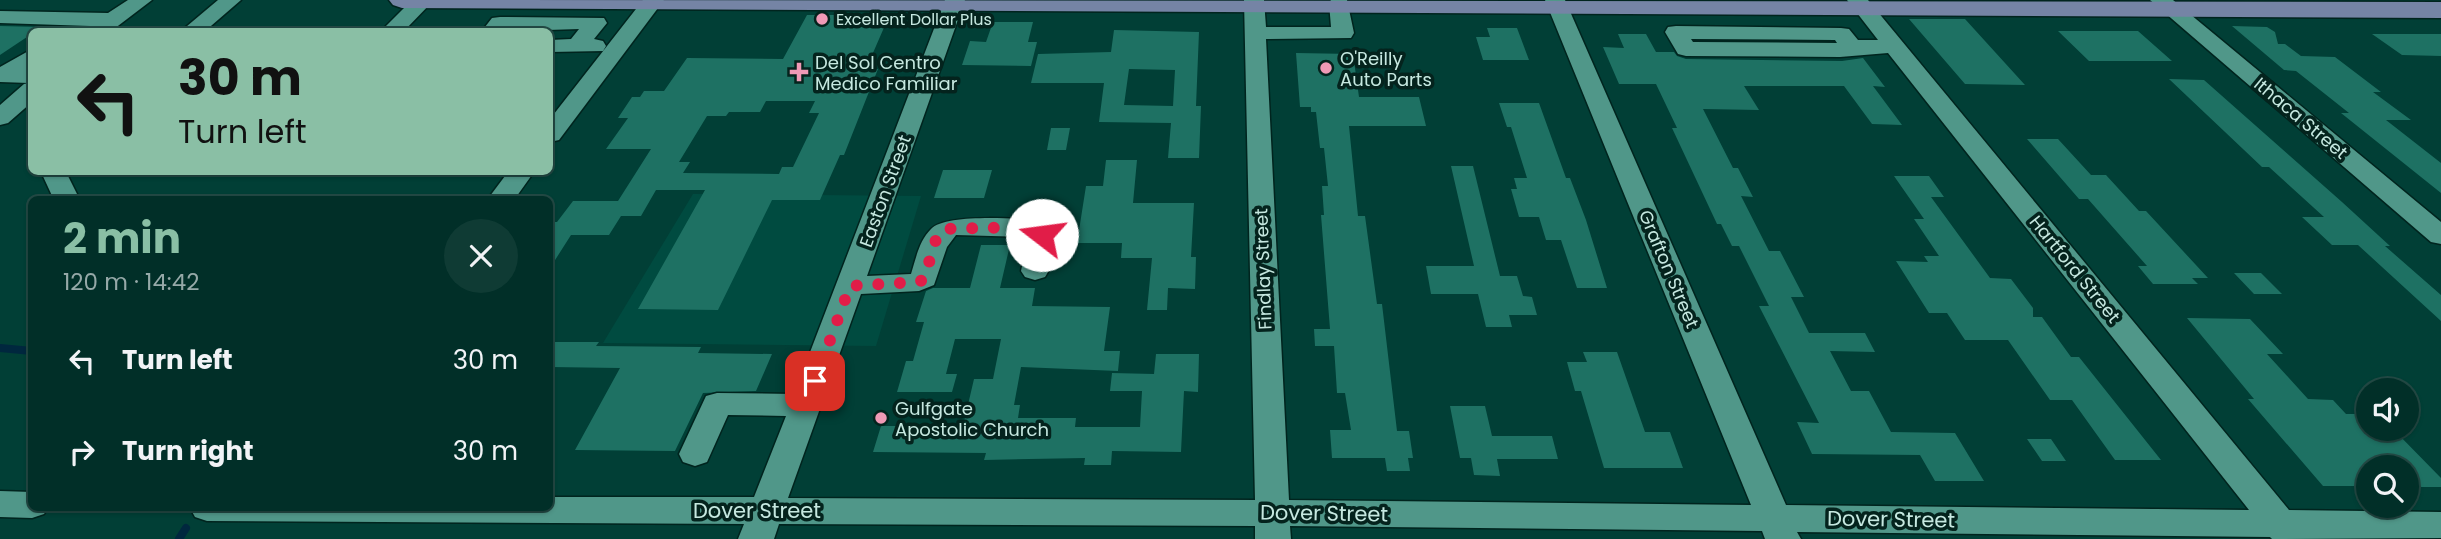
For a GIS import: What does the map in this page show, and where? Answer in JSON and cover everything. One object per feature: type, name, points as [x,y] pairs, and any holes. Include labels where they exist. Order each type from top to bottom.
[{"type":"main road","points":[[402,0],[1253,1],[1339,4],[1556,2],[1740,7],[1861,4],[2166,4],[2441,10]]},
{"type":"street","points":[[0,4],[6,0]]},
{"type":"street","points":[[81,28],[98,23],[142,0]]},
{"type":"street","points":[[195,28],[232,0]]},
{"type":"street","points":[[394,28],[424,0]]},
{"type":"street","points":[[553,131],[653,0]]},
{"type":"street","points":[[514,23],[534,1]]},
{"type":"street","name":"Easton Street","points":[[762,524],[955,1]]},
{"type":"street","name":"Findlay Street","points":[[1253,1],[1273,526]]},
{"type":"street","name":"Grafton Street","points":[[1556,2],[1779,529]]},
{"type":"street","points":[[1299,3],[1303,33]]},
{"type":"street","points":[[1255,33],[1343,33],[1339,4]]},
{"type":"street","name":"Hartford Street","points":[[1861,4],[2285,531]]},
{"type":"street","name":"Ithaca Street","points":[[2166,4],[2441,236]]},
{"type":"street","points":[[1740,7],[1757,33]]},
{"type":"street","points":[[0,18],[98,23]]},
{"type":"street","points":[[495,28],[500,23],[596,23],[577,46]]},
{"type":"street","points":[[1852,47],[1840,34],[1676,32],[1686,49],[1840,50],[1852,47],[1896,46]]},
{"type":"street","points":[[553,46],[618,46]]},
{"type":"street","points":[[28,58],[2,76],[28,76]]},
{"type":"street","points":[[0,118],[28,93]]},
{"type":"street","points":[[553,99],[577,99]]},
{"type":"street","points":[[55,175],[65,196]]},
{"type":"street","points":[[503,196],[520,175]]},
{"type":"street","points":[[850,286],[919,282],[924,279],[937,236],[944,229],[954,227],[1040,229],[1042,235],[1035,271]]},
{"type":"street","points":[[695,454],[717,404],[806,405]]},
{"type":"street","name":"Dover Street","points":[[349,511],[762,524],[2285,531],[2441,525]]},
{"type":"shaded area","points":[[693,194],[921,196],[876,346],[603,343]]},
{"type":"building","points":[[807,15],[852,15],[849,22],[886,23],[866,69],[878,69],[844,155],[840,155],[820,200],[772,200],[718,310],[638,309],[705,190],[656,190],[641,216],[621,216],[609,235],[571,235],[553,263],[553,222],[557,222],[573,201],[618,201],[651,149],[606,149],[628,118],[618,118],[632,97],[640,97],[644,91],[664,91],[687,58],[783,59]],"holes":[[[766,101],[815,101],[809,113],[819,113],[793,167],[782,167],[779,174],[683,173],[690,162],[679,162],[707,116],[726,116],[729,112],[760,112]]]},
{"type":"building","points":[[1909,19],[1965,19],[2025,85],[1965,84]]},
{"type":"building","points":[[993,22],[1033,22],[1028,42],[1037,42],[1031,66],[962,65],[970,41],[986,42]]},
{"type":"building","points":[[0,26],[42,27],[28,28],[28,36],[0,55]]},
{"type":"building","points":[[2232,26],[2267,27],[2275,32],[2278,44],[2285,44],[2301,56],[2335,57],[2381,92],[2373,92],[2411,120],[2386,120],[2441,163],[2441,193],[2341,113],[2349,113],[2296,71],[2284,70]]},
{"type":"building","points":[[1487,28],[1517,28],[1529,60],[1483,60],[1476,37],[1490,37]]},
{"type":"building","points":[[1114,30],[1199,32],[1196,106],[1201,106],[1199,158],[1168,158],[1171,123],[1099,122],[1104,83],[1031,83],[1038,54],[1111,52]],"holes":[[[1129,69],[1175,70],[1173,106],[1124,105]]]},
{"type":"building","points":[[2058,31],[2138,31],[2172,61],[2089,61]]},
{"type":"building","points":[[1618,34],[1646,34],[1656,52],[1674,52],[1686,59],[1842,61],[1863,58],[1885,87],[1873,86],[1902,125],[1872,124],[1844,86],[1744,86],[1759,110],[1703,109],[1733,168],[1738,168],[1753,197],[1741,196],[1769,251],[1780,251],[1804,297],[1791,297],[1809,333],[1865,333],[1875,352],[1830,351],[1851,391],[1869,391],[1891,432],[1955,433],[1984,481],[1935,481],[1920,455],[1812,454],[1797,422],[1819,423],[1759,306],[1769,306],[1739,246],[1732,246],[1721,224],[1717,224],[1672,128],[1677,128],[1656,84],[1619,84],[1603,47],[1624,48]]},
{"type":"building","points":[[2372,34],[2441,34],[2441,56],[2402,55]]},
{"type":"building","points":[[1296,53],[1353,54],[1359,97],[1419,97],[1426,126],[1349,126],[1358,216],[1365,216],[1377,304],[1382,304],[1397,431],[1409,431],[1413,458],[1408,458],[1410,471],[1387,471],[1385,458],[1332,458],[1330,430],[1351,430],[1345,393],[1337,393],[1334,346],[1315,346],[1314,329],[1330,329],[1321,215],[1324,215],[1322,186],[1328,186],[1324,148],[1320,148],[1316,112],[1311,112],[1311,107],[1300,107]]},
{"type":"building","points":[[2169,79],[2204,80],[2342,202],[2390,246],[2385,246],[2441,295],[2441,321],[2358,245],[2332,245],[2302,217],[2324,217],[2269,167],[2262,167]]},
{"type":"building","points":[[1499,103],[1539,103],[1566,178],[1570,178],[1586,220],[1607,288],[1577,288],[1561,240],[1546,240],[1539,217],[1519,217],[1511,189],[1517,189],[1514,178],[1527,178],[1511,127],[1507,127]]},
{"type":"building","points":[[1051,128],[1070,128],[1066,150],[1047,150]]},
{"type":"building","points":[[2027,139],[2058,139],[2091,175],[2106,175],[2139,211],[2146,211],[2208,278],[2192,278],[2198,284],[2153,284],[2138,266],[2147,266],[2088,199],[2079,199]]},
{"type":"building","points":[[1106,160],[1137,160],[1133,203],[1194,203],[1191,257],[1196,257],[1195,289],[1168,288],[1167,310],[1147,310],[1152,258],[1121,258],[1122,243],[1077,243],[1086,186],[1103,186]]},
{"type":"building","points":[[1451,166],[1473,166],[1500,276],[1517,276],[1523,296],[1532,297],[1537,315],[1509,315],[1512,327],[1486,327],[1478,294],[1431,294],[1426,266],[1474,266]]},
{"type":"building","points":[[943,170],[992,170],[984,198],[934,198]]},
{"type":"building","points":[[1894,176],[1929,176],[1944,197],[1931,197],[1990,278],[2011,279],[2033,308],[2033,317],[2042,317],[2071,357],[2079,357],[2161,460],[2115,460],[2072,400],[2050,400],[2008,340],[1965,340],[1947,313],[1929,313],[1896,261],[1928,262],[1924,256],[1939,256],[1914,219],[1924,219]]},
{"type":"building","points":[[981,245],[1010,245],[1000,288],[1035,288],[1032,306],[1110,307],[1104,351],[1120,351],[1118,371],[1021,367],[1014,405],[1020,405],[1018,418],[1076,418],[1075,427],[1140,427],[1142,391],[1110,391],[1112,373],[1154,374],[1156,354],[1199,354],[1198,392],[1184,391],[1181,452],[1112,451],[1111,465],[1084,465],[1085,458],[984,460],[986,453],[873,452],[881,426],[963,426],[974,379],[993,379],[1001,339],[955,339],[946,374],[957,374],[952,392],[897,392],[906,361],[913,361],[924,322],[916,322],[926,291],[933,288],[970,288]]},
{"type":"building","points":[[2234,273],[2261,273],[2282,294],[2254,294]]},
{"type":"building","points":[[2187,318],[2250,319],[2283,354],[2267,354],[2308,399],[2333,400],[2346,414],[2356,414],[2356,441],[2405,441],[2418,455],[2356,455],[2356,486],[2323,486],[2248,399],[2254,399]]},
{"type":"building","points":[[553,342],[599,342],[596,346],[701,347],[698,353],[772,354],[756,391],[703,393],[675,451],[575,450],[620,368],[553,367]]},
{"type":"building","points":[[1583,352],[1617,352],[1645,432],[1670,432],[1683,468],[1604,468],[1581,391],[1575,391],[1567,362],[1587,362]]},
{"type":"building","points":[[1450,406],[1485,406],[1492,436],[1552,436],[1558,459],[1497,459],[1500,476],[1474,475],[1471,458],[1460,458]]},
{"type":"building","points":[[2027,439],[2051,439],[2066,461],[2042,461]]},
{"type":"building","points":[[2419,456],[2441,478],[2441,487],[2419,487]]},
{"type":"waterway","points":[[0,348],[28,351]]},
{"type":"waterway","points":[[179,539],[186,528]]},
{"type":"place","name":"Excellent Dollar Plus","points":[[822,19]]},
{"type":"place","name":"O'Reilly Auto Parts","points":[[1326,68]]},
{"type":"place","name":"Del Sol Centro Medico Familiar","points":[[799,72]]},
{"type":"place","name":"Gulfgate Apostolic Church","points":[[881,418]]},
{"type":"route","points":[[815,381],[850,286],[912,284],[924,279],[937,236],[944,229],[1031,227],[1040,229],[1042,235]]}]
